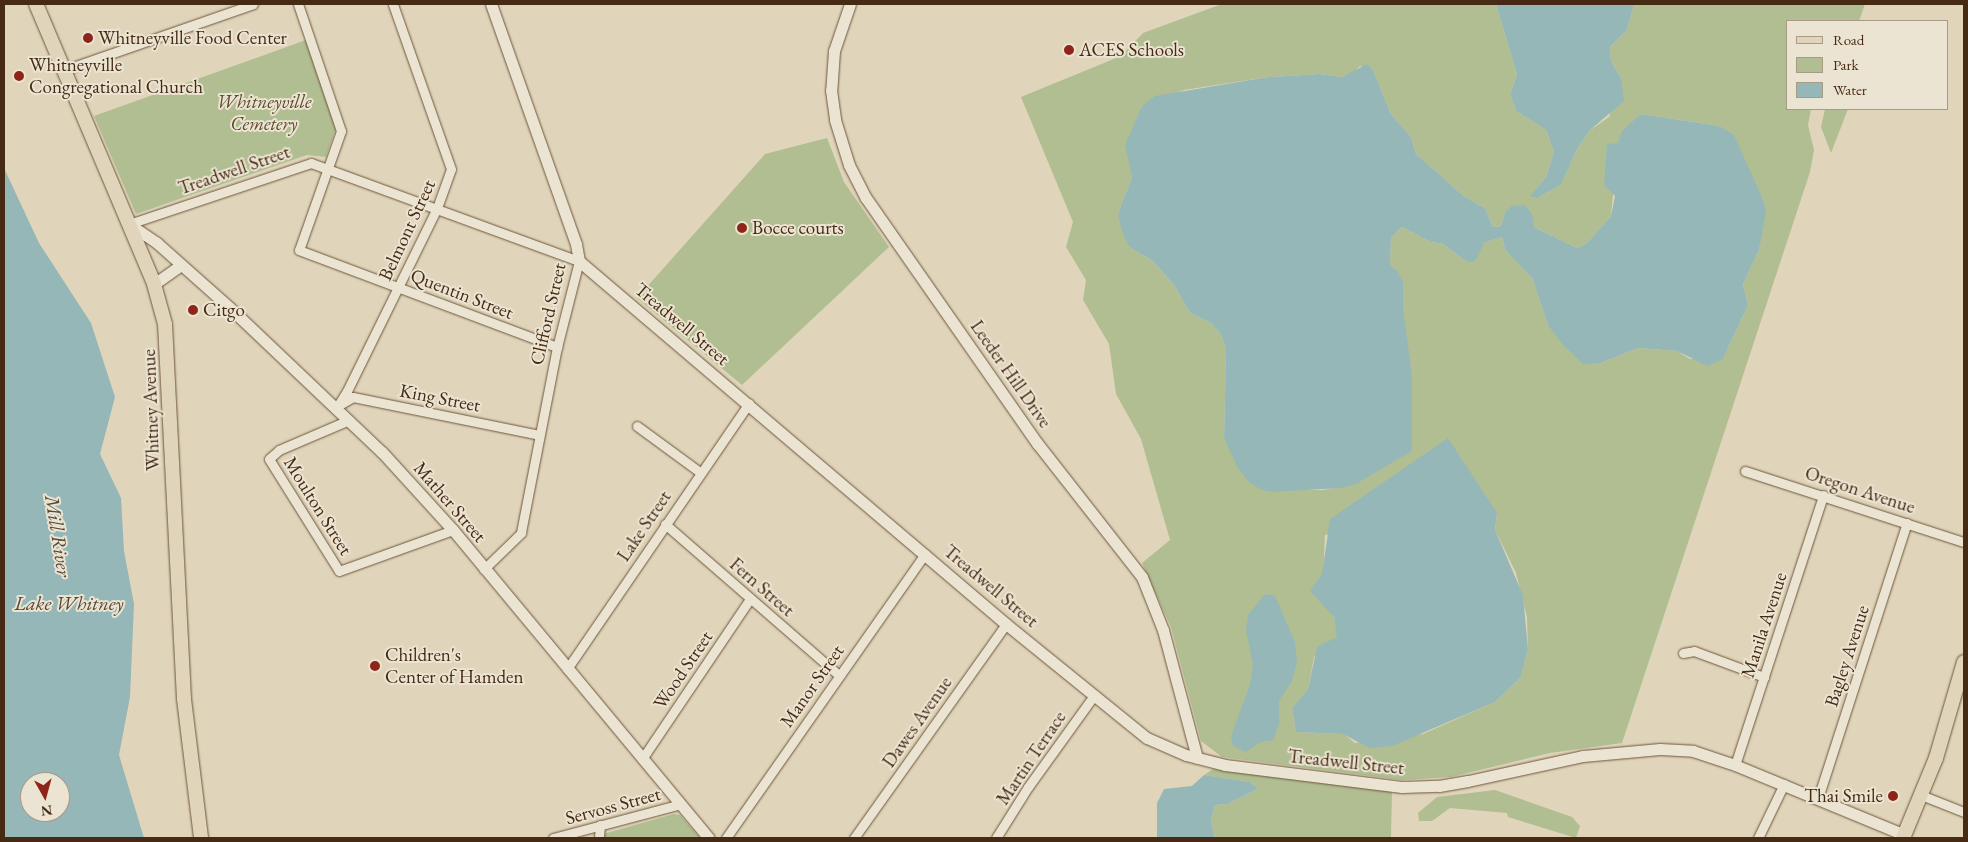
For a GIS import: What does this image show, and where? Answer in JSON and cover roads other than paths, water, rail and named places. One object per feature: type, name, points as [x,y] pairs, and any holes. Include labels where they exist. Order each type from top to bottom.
[{"type":"main road","name":"Whitney Avenue","points":[[36,4],[154,284],[168,345],[184,700],[201,838]]},
{"type":"main road","points":[[1904,836],[1921,795],[1964,665]]},
{"type":"street","points":[[64,70],[254,4]]},
{"type":"street","points":[[298,4],[340,124],[327,168]]},
{"type":"street","name":"Belmont Street","points":[[336,407],[348,391],[450,178],[450,163],[393,4]]},
{"type":"street","name":"Clifford Street","points":[[484,570],[521,533],[557,347],[579,262],[573,235],[491,4]]},
{"type":"street","name":"Leeder Hill Drive","points":[[850,4],[834,51],[831,90],[834,120],[848,165],[866,198],[1037,443],[1142,578],[1163,630],[1197,758]]},
{"type":"street","name":"Treadwell Street","points":[[129,224],[296,166],[311,163],[579,262],[749,403],[1093,697],[1147,738],[1197,758],[1272,772],[1402,787],[1439,786],[1552,760],[1639,750],[1693,750],[1735,764],[1904,836]]},
{"type":"street","name":"Quentin Street","points":[[327,168],[299,250],[557,347]]},
{"type":"street","name":"Mather Street","points":[[129,224],[180,265],[350,420],[453,530],[484,570],[709,838]]},
{"type":"street","points":[[154,284],[180,265]]},
{"type":"street","name":"King Street","points":[[336,407],[353,397],[540,435]]},
{"type":"street","name":"Lake Street","points":[[567,669],[749,403]]},
{"type":"street","name":"Moulton Street","points":[[350,420],[279,450],[269,459],[339,571],[453,530]]},
{"type":"street","points":[[637,426],[701,473]]},
{"type":"street","name":"Oregon Avenue","points":[[1745,471],[1964,542]]},
{"type":"street","name":"Manila Avenue","points":[[1735,764],[1823,495]]},
{"type":"street","name":"Bagley Avenue","points":[[1818,798],[1907,523]]},
{"type":"street","name":"Fern Street","points":[[665,524],[839,675]]},
{"type":"street","name":"Manor Street","points":[[726,838],[925,554]]},
{"type":"street","name":"Wood Street","points":[[642,759],[750,599]]},
{"type":"street","name":"Dawes Avenue","points":[[854,838],[1006,624]]},
{"type":"street","points":[[1683,653],[1694,651],[1764,677]]},
{"type":"street","name":"Martin Terrace","points":[[996,838],[1028,786],[1093,697]]},
{"type":"street","points":[[1758,838],[1784,784]]},
{"type":"street","points":[[1921,795],[1964,812]]},
{"type":"street","name":"Servoss Street","points":[[553,838],[681,804]]},
{"type":"street","points":[[599,838],[600,825]]},
{"type":"water","points":[[1496,4],[1634,4],[1627,30],[1610,47],[1611,61],[1621,78],[1624,101],[1589,131],[1576,151],[1561,185],[1537,198],[1530,196],[1546,177],[1554,152],[1546,130],[1516,111],[1510,94],[1517,75]]},
{"type":"water","points":[[1367,64],[1374,72],[1391,114],[1411,137],[1416,154],[1465,197],[1485,208],[1493,227],[1501,226],[1505,212],[1512,206],[1525,205],[1532,214],[1534,227],[1577,248],[1587,243],[1611,216],[1615,196],[1604,185],[1607,144],[1618,143],[1622,131],[1641,114],[1719,126],[1734,135],[1764,202],[1766,212],[1759,250],[1743,284],[1748,305],[1723,359],[1707,366],[1677,351],[1638,348],[1601,363],[1583,364],[1563,345],[1548,325],[1532,278],[1505,250],[1502,237],[1484,243],[1475,261],[1467,262],[1443,244],[1431,242],[1402,227],[1391,238],[1390,265],[1397,271],[1403,281],[1403,307],[1412,376],[1412,451],[1354,485],[1340,488],[1273,492],[1262,490],[1249,482],[1238,468],[1224,438],[1226,348],[1220,333],[1211,323],[1190,313],[1174,285],[1153,261],[1129,247],[1121,228],[1118,213],[1132,177],[1125,145],[1142,106],[1155,96],[1268,77],[1320,74],[1342,77]]},
{"type":"water","name":"Lake Whitney","points":[[4,168],[39,243],[91,323],[115,397],[100,454],[121,498],[124,551],[134,604],[130,697],[119,755],[144,838],[4,838]]},
{"type":"water","points":[[1448,438],[1497,513],[1495,530],[1523,595],[1528,649],[1521,677],[1495,702],[1392,746],[1369,748],[1343,734],[1296,732],[1292,708],[1308,689],[1317,647],[1337,637],[1334,617],[1310,591],[1322,574],[1330,519]]},
{"type":"water","points":[[1265,594],[1275,596],[1295,642],[1297,662],[1292,681],[1279,701],[1279,724],[1273,740],[1260,742],[1246,752],[1233,746],[1231,736],[1250,685],[1253,665],[1246,630],[1248,615]]},
{"type":"water","points":[[1204,775],[1250,782],[1258,789],[1228,804],[1215,805],[1211,821],[1215,838],[1157,838],[1157,803],[1164,789],[1192,786]]},
{"type":"place","name":"Whitneyville Food Center","points":[[88,38]]},
{"type":"place","name":"ACES Schools","points":[[1069,50]]},
{"type":"place","name":"Whitneyville Congregational Church","points":[[19,76]]},
{"type":"place","name":"Bocce courts","points":[[742,228]]},
{"type":"place","name":"Citgo","points":[[193,310]]},
{"type":"place","name":"Children's Center of Hamden","points":[[375,666]]},
{"type":"place","name":"Thai Smile","points":[[1893,796]]},
{"type":"park label","name":"Whitneyville Cemetery","points":[[264,113]]},
{"type":"water label","name":"Mill River","points":[[58,536]]}]
